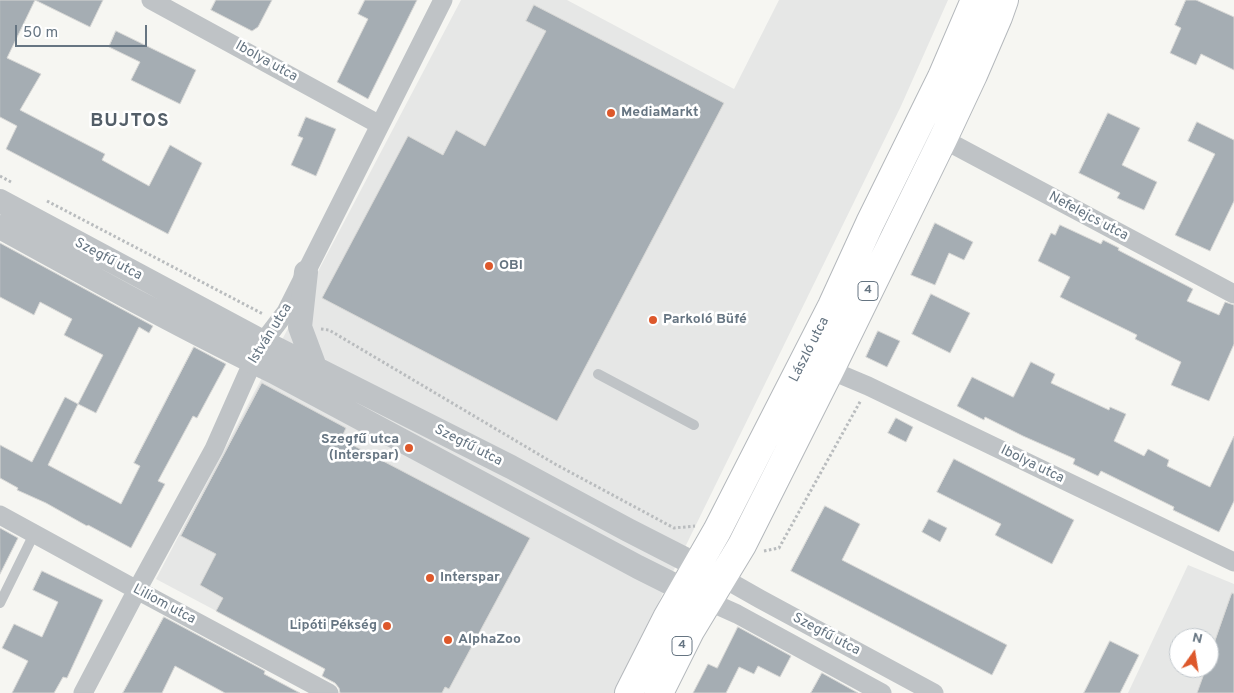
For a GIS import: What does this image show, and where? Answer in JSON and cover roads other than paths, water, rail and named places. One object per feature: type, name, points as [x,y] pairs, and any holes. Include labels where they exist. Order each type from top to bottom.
[{"type":"main road","name":"László utca","points":[[629,693],[667,618],[717,531],[832,306],[874,214],[942,77],[975,0]]},
{"type":"main road","name":"László utca","points":[[659,693],[690,631],[742,545],[830,370],[943,140],[973,76],[1004,0]]},
{"type":"street","name":"Ibolya utca","points":[[151,0],[380,125]]},
{"type":"street","points":[[316,370],[289,324],[306,272],[443,0]]},
{"type":"street","name":"Nefelejcs utca","points":[[943,140],[1234,294]]},
{"type":"street","name":"Szegfű utca","points":[[0,202],[258,352],[274,372],[684,590],[738,614],[882,693]]},
{"type":"street","name":"Szegfű utca","points":[[0,227],[162,315],[258,352],[316,370],[511,467],[722,578],[934,693]]},
{"type":"street","name":"István utca","points":[[83,693],[214,449],[258,352],[289,324]]},
{"type":"street","name":"Ibolya utca","points":[[830,370],[868,386],[1234,562]]},
{"type":"street","name":"Liliom utca","points":[[0,515],[329,693]]},
{"type":"lane","points":[[598,374],[694,425]]},
{"type":"lane","points":[[0,602],[34,534]]},
{"type":"place","name":"MediaMarkt","points":[[611,113]]},
{"type":"place","name":"OBI","points":[[489,266]]},
{"type":"place","name":"Parkoló Büfé","points":[[653,320]]},
{"type":"place","name":"Szegfű utca (Interspar)","points":[[409,448]]},
{"type":"place","name":"Interspar","points":[[430,578]]},
{"type":"place","name":"Lipóti Pékség","points":[[387,626]]},
{"type":"place","name":"AlphaZoo","points":[[448,640]]},
{"type":"district","name":"BUJTOS","points":[[130,122]]}]
